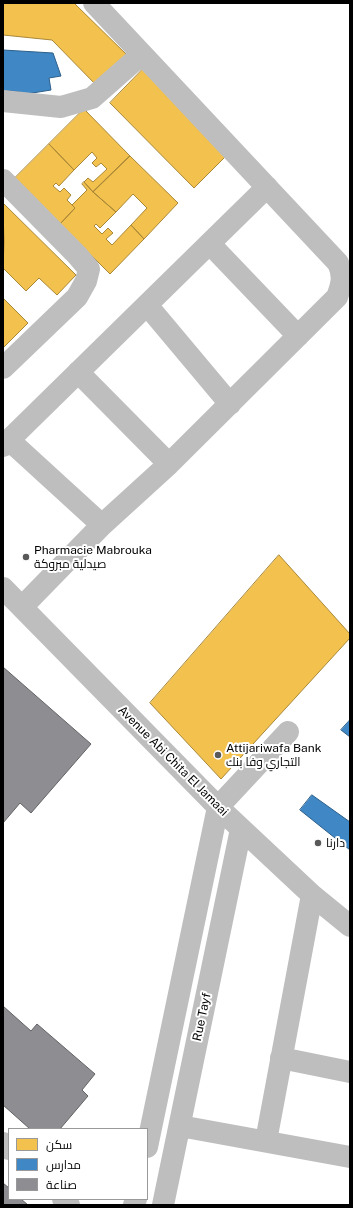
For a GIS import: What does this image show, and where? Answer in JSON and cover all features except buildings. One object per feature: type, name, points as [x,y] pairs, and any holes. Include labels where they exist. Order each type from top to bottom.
[{"type":"street","points":[[22,607],[102,525],[169,464],[337,297],[341,288],[342,272],[338,263],[94,3]]},
{"type":"street","points":[[3,101],[61,107],[92,98],[142,54]]},
{"type":"street","points":[[3,180],[77,255],[88,269],[86,281],[77,297],[3,368]]},
{"type":"street","points":[[102,525],[6,443],[267,187]]},
{"type":"street","points":[[210,244],[298,336]]},
{"type":"street","points":[[147,305],[230,404]]},
{"type":"street","points":[[78,372],[169,464]]},
{"type":"street","name":"Avenue Abi Chita El Jamaai","points":[[3,588],[218,807],[312,895],[350,926]]},
{"type":"street","points":[[148,1142],[218,807],[288,732]]},
{"type":"street","name":"Rue Tayf","points":[[163,1205],[241,829]]},
{"type":"street","points":[[266,1141],[312,895]]},
{"type":"street","points":[[281,1058],[350,1072]]},
{"type":"street","points":[[180,1126],[350,1157]]},
{"type":"place","name":"Pharmacie Mabrouka صيدلية مبروكة","points":[[26,557]]},
{"type":"place","name":"Attijariwafa Bank التجاري وفا بنك","points":[[218,755]]},
{"type":"place","name":"دارنا","points":[[318,843]]}]
